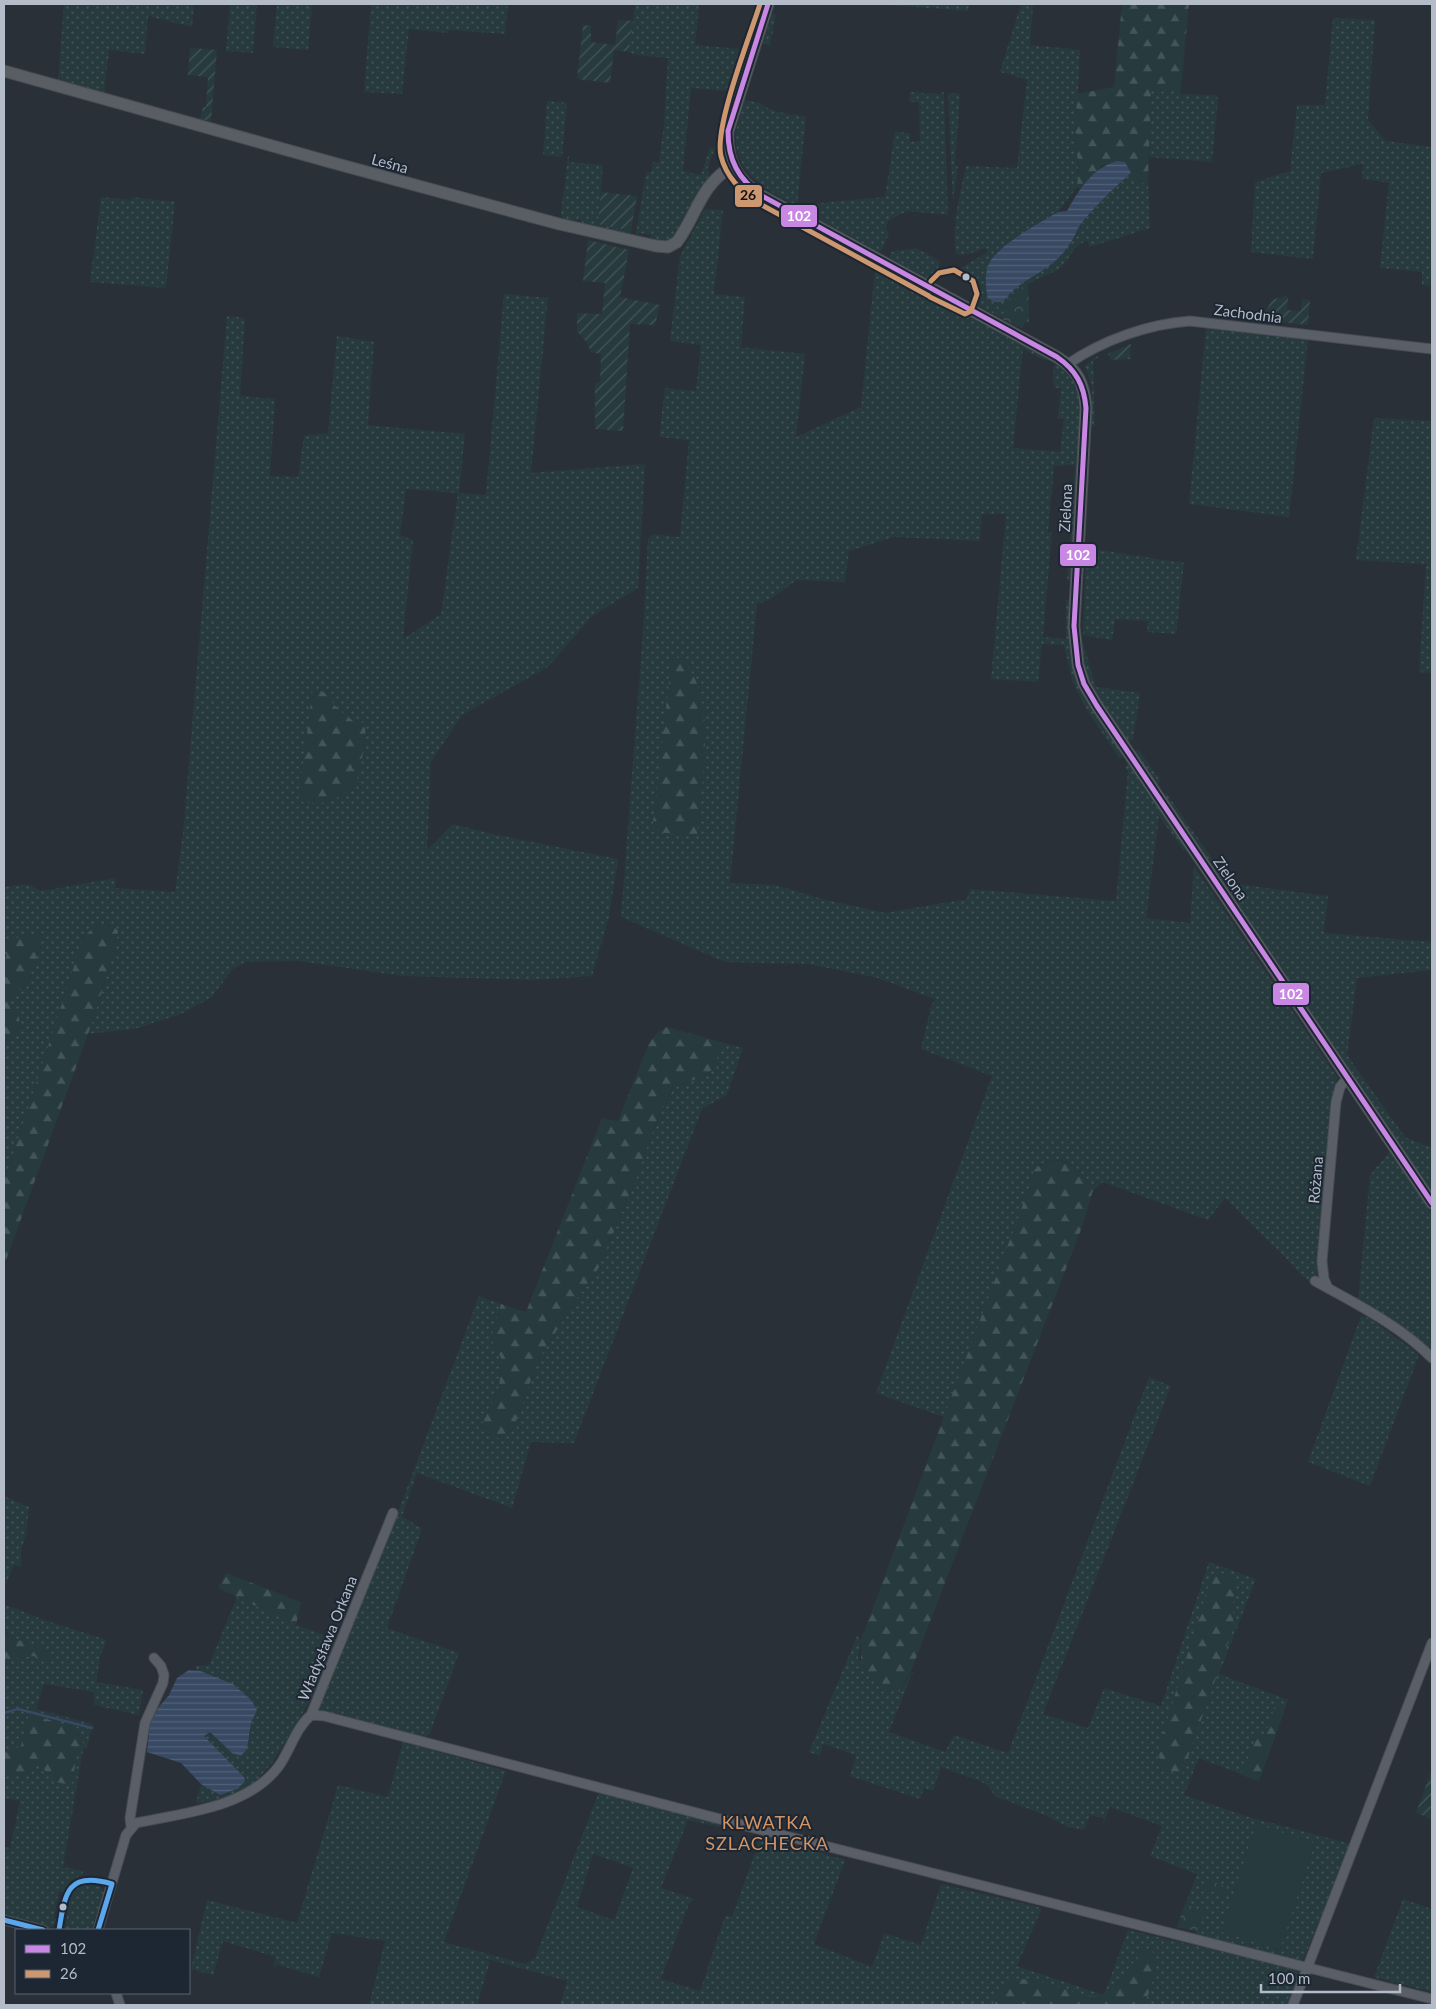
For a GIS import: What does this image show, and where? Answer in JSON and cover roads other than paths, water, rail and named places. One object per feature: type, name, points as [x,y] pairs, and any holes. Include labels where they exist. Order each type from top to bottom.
[{"type":"street","name":"Zielona","points":[[768,4],[728,131],[727,147],[732,166],[748,187],[762,196],[1074,369],[1083,386],[1086,408],[1074,626],[1078,665],[1084,684],[1432,1203]]},
{"type":"street","name":"Leśna","points":[[4,71],[559,224],[656,246],[668,247],[677,242],[707,188],[717,177],[732,166]]},
{"type":"street","name":"Zachodnia","points":[[1068,364],[1085,353],[1134,332],[1165,323],[1190,321],[1432,349]]},
{"type":"street","name":"Różana","points":[[1328,1288],[1324,1279],[1322,1261],[1336,1102],[1340,1087],[1348,1077]]},
{"type":"street","points":[[1315,1281],[1394,1326],[1432,1358]]},
{"type":"street","name":"Władysława Orkana","points":[[131,1827],[136,1823],[228,1802],[255,1790],[278,1767],[306,1719],[311,1715],[393,1512]]},
{"type":"street","points":[[1293,2005],[1432,1643]]},
{"type":"street","points":[[98,1929],[126,1835],[131,1827],[130,1818],[145,1723],[163,1683],[164,1675],[161,1666],[154,1658]]},
{"type":"street","points":[[311,1715],[324,1716],[733,1822],[1432,1998]]},
{"type":"street","points":[[4,1920],[39,1929]]},
{"type":"water","points":[[1117,161],[1125,162],[1131,173],[1086,218],[1059,257],[1015,289],[1003,302],[994,302],[988,298],[986,284],[987,269],[997,253],[1032,227],[1058,212],[1067,211],[1076,195],[1093,174],[1108,164]]},
{"type":"water","points":[[189,1670],[200,1671],[233,1684],[251,1700],[257,1710],[251,1723],[247,1749],[241,1756],[232,1753],[210,1732],[204,1736],[244,1777],[245,1781],[237,1789],[220,1795],[201,1784],[181,1763],[147,1752],[150,1724],[158,1708],[169,1695],[177,1678]]},
{"type":"waterway","points":[[4,1713],[18,1709],[92,1728]]},
{"type":"district","name":"KLWATKA SZLACHECKA","points":[[767,1832]]}]
